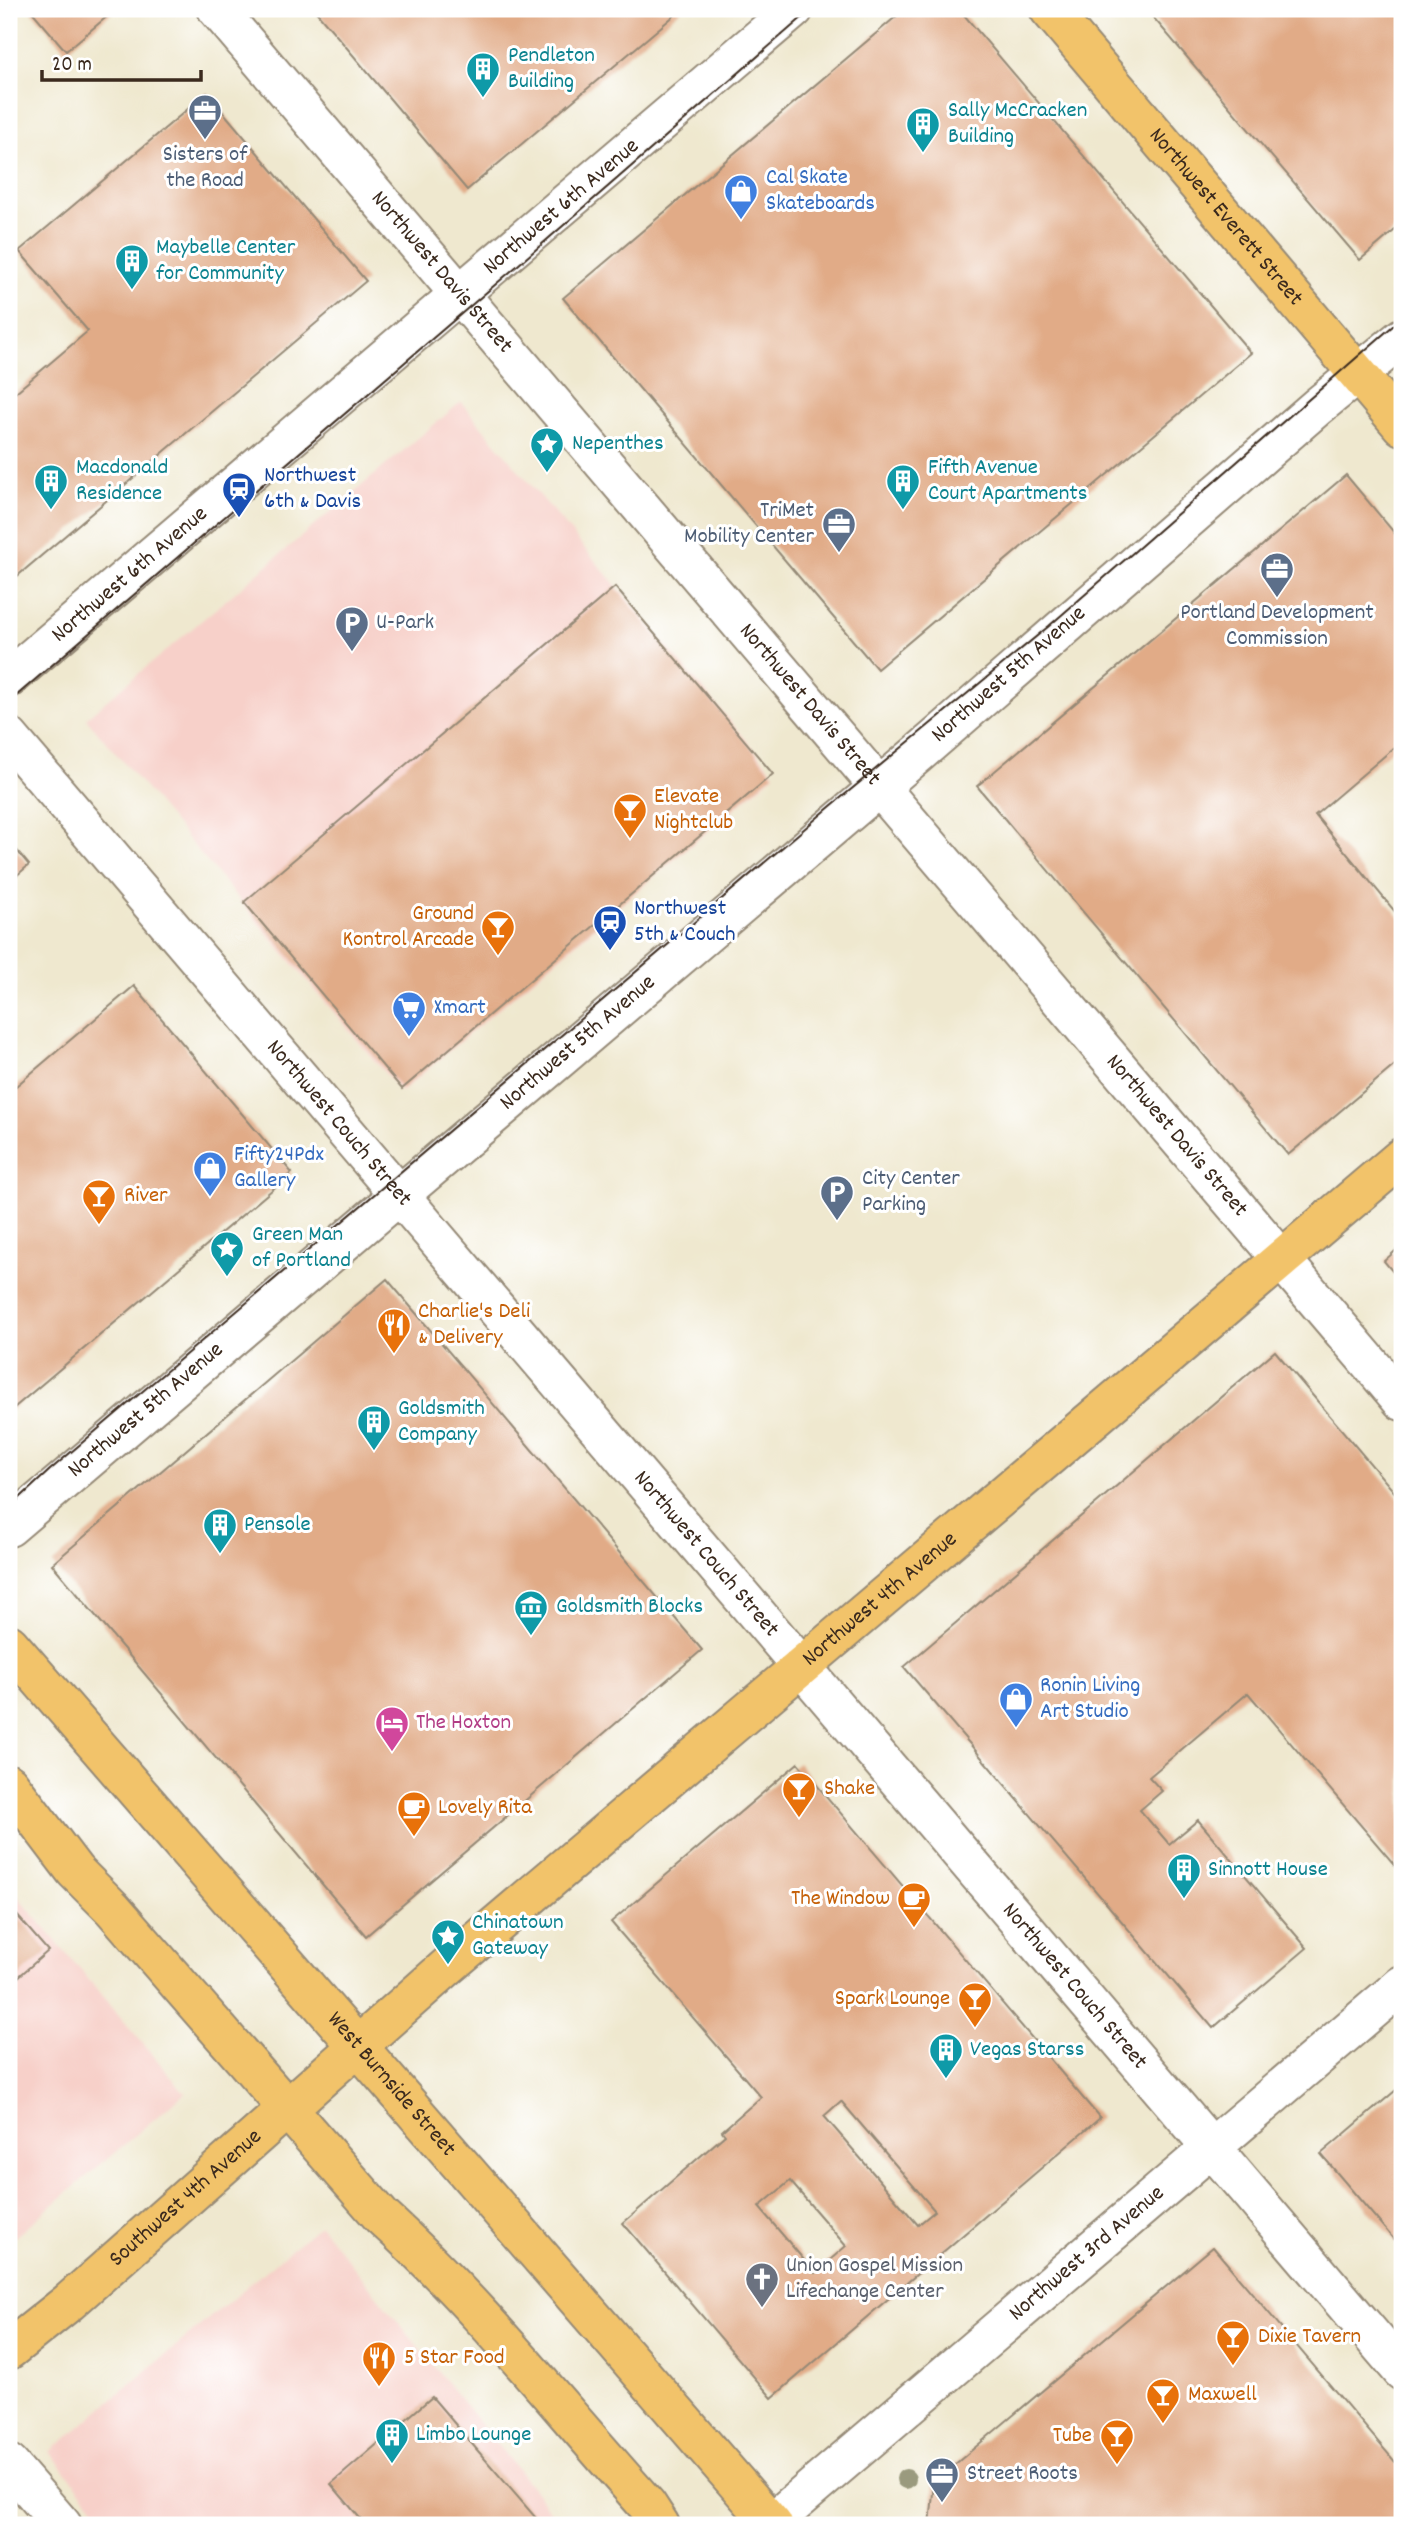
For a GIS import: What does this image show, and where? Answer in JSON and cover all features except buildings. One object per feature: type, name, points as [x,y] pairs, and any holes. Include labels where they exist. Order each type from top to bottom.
[{"type":"main road","name":"Northwest Everett Street","points":[[1049,9],[1402,426]]},
{"type":"main road","name":"Northwest 4th Avenue","points":[[359,2045],[1402,1157]]},
{"type":"main road","name":"West Burnside Street","points":[[9,1644],[359,2045],[771,2525]]},
{"type":"main road","points":[[9,1784],[75,1871],[113,1909],[382,2217],[428,2259],[486,2319],[647,2505],[660,2525]]},
{"type":"main road","name":"Southwest 4th Avenue","points":[[9,2350],[69,2302],[359,2045]]},
{"type":"street","name":"Northwest Davis Street","points":[[217,9],[1402,1401]]},
{"type":"street","name":"Northwest 6th Avenue","points":[[9,678],[794,9]]},
{"type":"street","name":"Northwest 5th Avenue","points":[[9,1527],[397,1193],[879,786],[1317,407],[1402,338]]},
{"type":"street","name":"Northwest Couch Street","points":[[9,737],[1402,2371]]},
{"type":"street","name":"Northwest 3rd Avenue","points":[[771,2525],[1402,1985]]},
{"type":"street","points":[[9,2464],[62,2525]]},
{"type":"shaded area","points":[[461,402],[775,774],[401,1092],[86,718]]},
{"type":"shaded area","points":[[9,1886],[185,2093],[9,2242]]},
{"type":"shaded area","points":[[320,2225],[562,2525],[109,2525],[50,2452]]},
{"type":"tram line","points":[[9,702],[812,9]]},
{"type":"tram line","points":[[9,1508],[50,1470],[831,806],[1049,626],[1402,318]]},
{"type":"place","name":"Pendleton Building","points":[[483,99]]},
{"type":"place","name":"Sisters of the Road","points":[[205,141]]},
{"type":"place","name":"Sally McCracken Building","points":[[923,154]]},
{"type":"place","name":"Cal Skate Skateboards","points":[[741,221]]},
{"type":"place","name":"Maybelle Center for Community","points":[[132,291]]},
{"type":"place","name":"Nepenthes","points":[[547,474]]},
{"type":"place","name":"Macdonald Residence","points":[[51,511]]},
{"type":"place","name":"Fifth Avenue Court Apartments","points":[[903,511]]},
{"type":"place","name":"Northwest 6th & Davis","points":[[239,519]]},
{"type":"place","name":"TriMet Mobility Center","points":[[839,554]]},
{"type":"place","name":"Portland Development Commission","points":[[1277,599]]},
{"type":"place","name":"U-Park","points":[[352,653]]},
{"type":"place","name":"Elevate Nightclub","points":[[630,840]]},
{"type":"place","name":"Northwest 5th & Couch","points":[[610,952]]},
{"type":"place","name":"Ground Kontrol Arcade","points":[[498,957]]},
{"type":"place","name":"Xmart","points":[[409,1038]]},
{"type":"place","name":"Fifty24Pdx Gallery","points":[[210,1198]]},
{"type":"place","name":"City Center Parking","points":[[837,1222]]},
{"type":"place","name":"River","points":[[99,1226]]},
{"type":"place","name":"Green Man of Portland","points":[[227,1278]]},
{"type":"place","name":"Charlie's Deli & Delivery","points":[[394,1355]]},
{"type":"place","name":"Goldsmith Company","points":[[374,1452]]},
{"type":"place","name":"Pensole","points":[[220,1555]]},
{"type":"place","name":"Goldsmith Blocks","points":[[531,1637]]},
{"type":"place","name":"Ronin Living Art Studio","points":[[1016,1729]]},
{"type":"place","name":"The Hoxton","points":[[392,1753]]},
{"type":"place","name":"Shake","points":[[799,1819]]},
{"type":"place","name":"Lovely Rita","points":[[414,1838]]},
{"type":"place","name":"Sinnott House","points":[[1184,1900]]},
{"type":"place","name":"The Window","points":[[914,1929]]},
{"type":"place","name":"Chinatown Gateway","points":[[448,1966]]},
{"type":"place","name":"Spark Lounge","points":[[975,2029]]},
{"type":"place","name":"Vegas Starss","points":[[946,2080]]},
{"type":"place","name":"Union Gospel Mission Lifechange Center","points":[[762,2309]]},
{"type":"place","name":"Dixie Tavern","points":[[1233,2367]]},
{"type":"place","name":"5 Star Food","points":[[379,2388]]},
{"type":"place","name":"Maxwell","points":[[1163,2425]]},
{"type":"place","name":"Limbo Lounge","points":[[392,2465]]},
{"type":"place","name":"Tube","points":[[1117,2466]]},
{"type":"place","name":"Street Roots","points":[[942,2504]]}]
